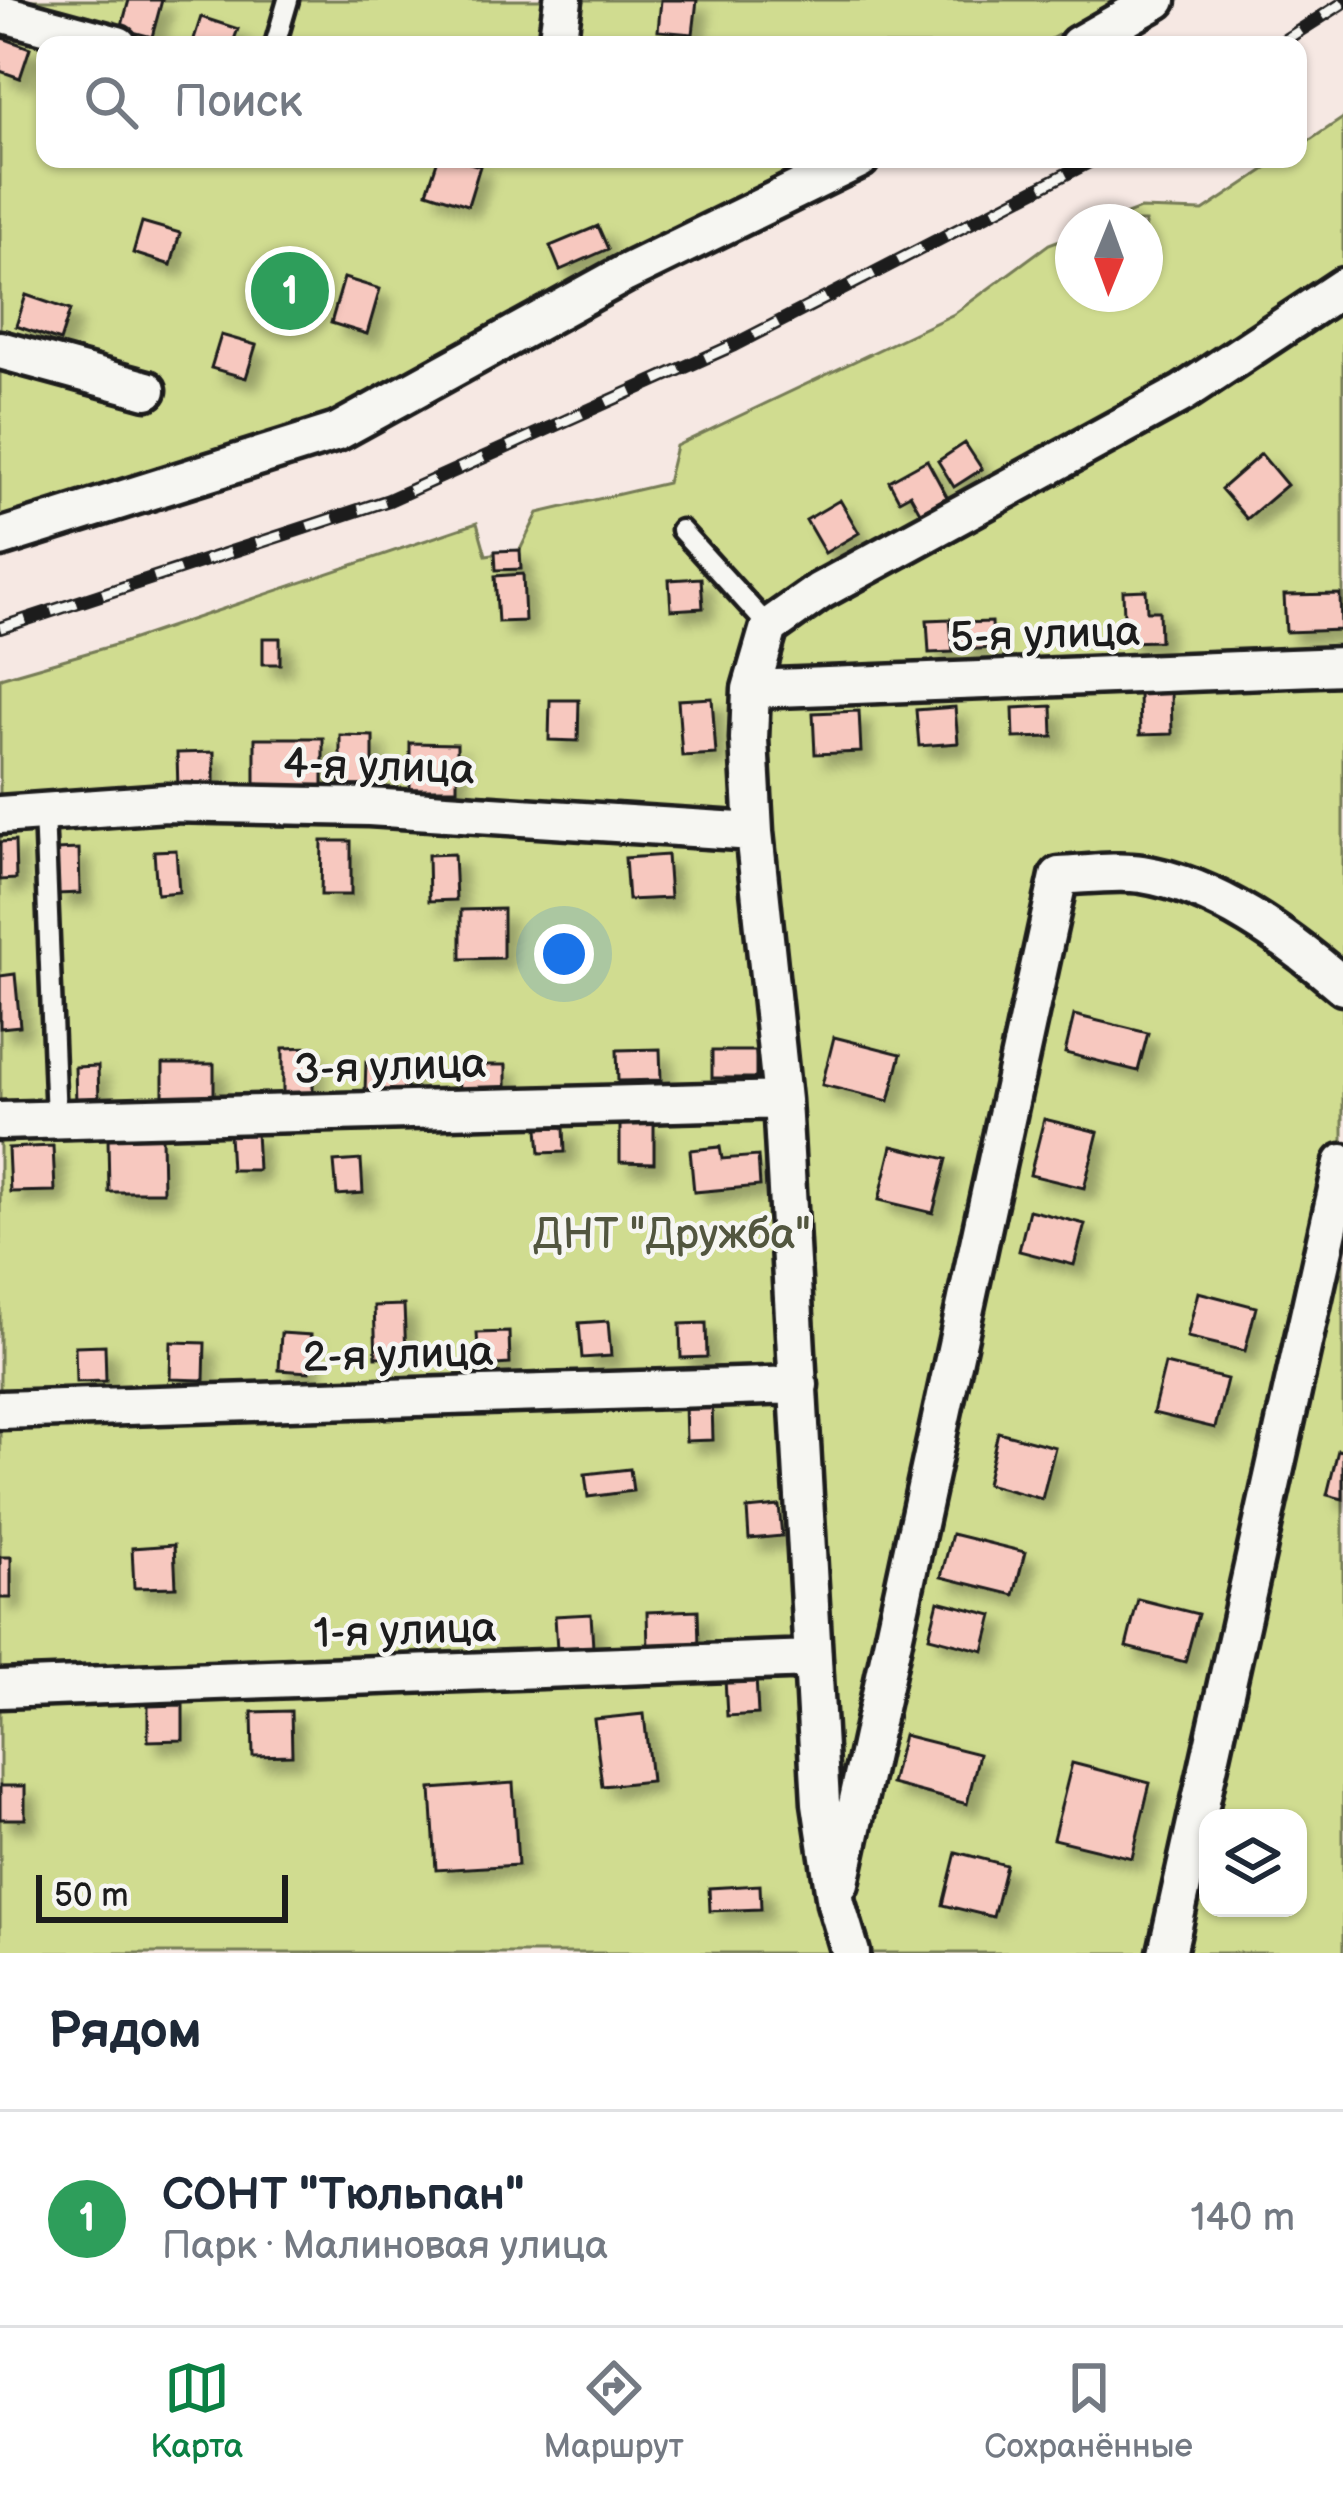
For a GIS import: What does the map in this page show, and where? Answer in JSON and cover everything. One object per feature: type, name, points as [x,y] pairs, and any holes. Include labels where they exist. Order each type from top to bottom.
[{"type":"street","points":[[557,36],[563,0]]},
{"type":"street","points":[[1094,36],[1157,0]]},
{"type":"street","points":[[0,13],[85,36]]},
{"type":"street","points":[[0,538],[337,432],[624,274],[842,168]]},
{"type":"street","points":[[850,1953],[836,1903],[821,1803],[782,1100],[754,832],[751,689],[769,627],[820,591],[1184,393],[1343,287]]},
{"type":"street","points":[[0,350],[148,390]]},
{"type":"street","name":"5-я улица","points":[[751,689],[1343,666]]},
{"type":"street","name":"4-я улица","points":[[0,815],[166,803],[369,807],[754,832]]},
{"type":"street","points":[[836,1903],[1059,876],[1138,873],[1192,886],[1299,948],[1343,986]]},
{"type":"street","name":"3-я улица","points":[[0,1121],[782,1100]]},
{"type":"street","points":[[1167,1953],[1343,1163]]},
{"type":"street","name":"2-я улица","points":[[0,1410],[799,1385]]},
{"type":"street","name":"1-я улица","points":[[0,1689],[813,1659]]},
{"type":"lane","points":[[278,36],[288,0]]},
{"type":"lane","points":[[681,530],[769,627]]},
{"type":"lane","points":[[44,812],[56,1119]]},
{"type":"green space","points":[[0,0],[1120,0],[1056,36],[36,36],[36,168],[817,168],[327,422],[214,461],[0,518]]},
{"type":"green space","name":"ДНТ \"Дружба\"","points":[[1343,118],[1343,1953],[0,1953],[0,678],[125,642],[477,523],[486,555],[520,550],[538,513],[667,483],[676,446],[954,314],[1055,242],[1055,312],[1163,312],[1163,210],[1203,211],[1268,168],[1307,168],[1307,142]]},
{"type":"building","points":[[129,0],[162,0],[152,36],[121,29]]},
{"type":"building","points":[[661,0],[697,0],[693,34],[658,31]]},
{"type":"building","points":[[201,17],[238,29],[235,36],[195,36]]},
{"type":"building","points":[[0,37],[30,48],[20,78],[0,71]]},
{"type":"building","points":[[435,168],[479,168],[468,205],[427,192]]},
{"type":"building","points":[[142,222],[180,233],[171,265],[133,253]]},
{"type":"building","points":[[598,226],[608,249],[560,270],[550,246]]},
{"type":"building","points":[[344,278],[380,289],[367,334],[331,323]]},
{"type":"building","points":[[26,295],[70,310],[60,341],[16,326]]},
{"type":"building","points":[[221,335],[256,345],[246,378],[211,368]]},
{"type":"building","points":[[965,443],[982,469],[954,487],[938,461]]},
{"type":"building","points":[[1261,454],[1287,485],[1247,519],[1221,489]]},
{"type":"building","points":[[927,460],[947,497],[920,512],[910,494],[899,500],[889,481]]},
{"type":"building","points":[[840,500],[859,533],[825,553],[806,520]]},
{"type":"building","points":[[520,550],[521,569],[496,570],[495,551]]},
{"type":"building","points":[[523,574],[525,621],[498,622],[495,576]]},
{"type":"building","points":[[701,578],[703,608],[671,610],[669,580]]},
{"type":"building","points":[[1146,590],[1147,611],[1159,611],[1160,641],[1125,642],[1123,591]]},
{"type":"building","points":[[1340,594],[1341,630],[1286,632],[1284,595]]},
{"type":"building","points":[[950,619],[953,652],[929,653],[927,620]]},
{"type":"building","points":[[992,622],[993,648],[961,650],[960,623]]},
{"type":"building","points":[[263,638],[280,638],[280,664],[263,664]]},
{"type":"building","points":[[1171,692],[1172,734],[1140,735],[1139,693]]},
{"type":"building","points":[[712,698],[716,754],[682,756],[678,700]]},
{"type":"building","points":[[550,700],[579,700],[578,741],[549,740]]},
{"type":"building","points":[[1052,706],[1053,737],[1014,738],[1013,708]]},
{"type":"building","points":[[955,707],[958,743],[919,746],[916,710]]},
{"type":"building","points":[[859,711],[861,752],[815,754],[813,713]]},
{"type":"building","points":[[340,735],[373,736],[373,786],[340,786]]},
{"type":"building","points":[[255,738],[323,738],[323,788],[255,788]]},
{"type":"building","points":[[410,743],[457,744],[457,789],[410,789]]},
{"type":"building","points":[[214,752],[214,791],[178,791],[177,753]]},
{"type":"building","points":[[15,841],[16,879],[0,880],[0,842]]},
{"type":"building","points":[[322,841],[351,841],[351,895],[321,895]]},
{"type":"building","points":[[79,849],[80,893],[57,894],[56,850]]},
{"type":"building","points":[[176,850],[179,892],[157,894],[154,851]]},
{"type":"building","points":[[454,854],[456,900],[429,901],[428,855]]},
{"type":"building","points":[[667,855],[670,898],[628,900],[625,858]]},
{"type":"building","points":[[503,909],[503,958],[461,959],[461,910]]},
{"type":"building","points":[[15,974],[20,1026],[0,1028],[0,976]]},
{"type":"building","points":[[1074,1015],[1148,1033],[1138,1071],[1065,1053]]},
{"type":"building","points":[[834,1037],[901,1054],[889,1101],[822,1085]]},
{"type":"building","points":[[313,1047],[313,1095],[283,1095],[283,1048]]},
{"type":"building","points":[[660,1049],[661,1080],[618,1081],[617,1050]]},
{"type":"building","points":[[712,1051],[756,1051],[756,1078],[712,1078]]},
{"type":"building","points":[[366,1061],[408,1062],[407,1093],[365,1092]]},
{"type":"building","points":[[163,1064],[214,1064],[214,1099],[163,1099]]},
{"type":"building","points":[[458,1065],[506,1065],[506,1091],[459,1092]]},
{"type":"building","points":[[98,1066],[99,1102],[76,1103],[75,1067]]},
{"type":"building","points":[[1044,1119],[1098,1132],[1084,1188],[1030,1175]]},
{"type":"building","points":[[620,1122],[654,1123],[654,1163],[620,1162]]},
{"type":"building","points":[[564,1127],[565,1152],[540,1153],[538,1128]]},
{"type":"building","points":[[256,1132],[258,1170],[231,1170],[229,1134]]},
{"type":"building","points":[[162,1136],[163,1192],[109,1192],[108,1137]]},
{"type":"building","points":[[53,1146],[55,1191],[10,1192],[8,1148]]},
{"type":"building","points":[[892,1146],[947,1159],[933,1213],[879,1200]]},
{"type":"building","points":[[720,1147],[722,1159],[758,1156],[760,1186],[694,1192],[690,1150]]},
{"type":"building","points":[[361,1160],[363,1193],[337,1195],[334,1162]]},
{"type":"building","points":[[1029,1210],[1085,1224],[1074,1265],[1019,1251]]},
{"type":"building","points":[[1198,1292],[1256,1307],[1245,1351],[1187,1337]]},
{"type":"building","points":[[404,1305],[406,1356],[376,1357],[374,1306]]},
{"type":"building","points":[[608,1321],[611,1356],[582,1358],[579,1323]]},
{"type":"building","points":[[706,1323],[707,1357],[681,1358],[680,1324]]},
{"type":"building","points":[[509,1332],[510,1364],[479,1366],[477,1333]]},
{"type":"building","points":[[281,1333],[311,1335],[309,1372],[279,1370]]},
{"type":"building","points":[[171,1342],[205,1343],[204,1380],[170,1379]]},
{"type":"building","points":[[105,1345],[106,1381],[76,1382],[75,1346]]},
{"type":"building","points":[[1165,1364],[1227,1379],[1215,1428],[1153,1413]]},
{"type":"building","points":[[712,1402],[713,1440],[686,1441],[685,1403]]},
{"type":"building","points":[[998,1432],[1055,1447],[1042,1499],[986,1484]]},
{"type":"building","points":[[1338,1450],[1343,1451],[1343,1499],[1327,1495]]},
{"type":"building","points":[[630,1469],[633,1491],[588,1497],[585,1474]]},
{"type":"building","points":[[779,1506],[782,1536],[749,1539],[747,1509]]},
{"type":"building","points":[[952,1534],[1025,1552],[1014,1595],[941,1577]]},
{"type":"building","points":[[174,1545],[176,1587],[134,1588],[132,1548]]},
{"type":"building","points":[[0,1557],[11,1557],[11,1598],[0,1598]]},
{"type":"building","points":[[1138,1599],[1198,1614],[1185,1662],[1126,1647]]},
{"type":"building","points":[[938,1601],[993,1615],[984,1651],[929,1637]]},
{"type":"building","points":[[698,1610],[699,1647],[648,1649],[647,1612]]},
{"type":"building","points":[[591,1614],[593,1648],[557,1650],[555,1616]]},
{"type":"building","points":[[756,1677],[758,1714],[727,1716],[725,1679]]},
{"type":"building","points":[[183,1705],[183,1740],[148,1741],[148,1706]]},
{"type":"building","points":[[291,1711],[292,1755],[253,1756],[252,1712]]},
{"type":"building","points":[[644,1714],[651,1781],[602,1786],[594,1719]]},
{"type":"building","points":[[903,1735],[979,1754],[967,1804],[891,1784]]},
{"type":"building","points":[[1072,1763],[1150,1783],[1132,1858],[1053,1839]]},
{"type":"building","points":[[513,1783],[518,1865],[436,1870],[431,1789]]},
{"type":"building","points":[[0,1786],[25,1786],[25,1819],[0,1819]]},
{"type":"building","points":[[956,1852],[1006,1865],[993,1917],[943,1905]]},
{"type":"building","points":[[760,1885],[761,1909],[710,1911],[709,1888]]},
{"type":"railway","points":[[1291,36],[1343,3]]},
{"type":"railway","points":[[0,628],[389,500],[734,345],[1078,168]]},
{"type":"place","name":"СОНТ \"Тюльпан\"","points":[[290,291]]}]
